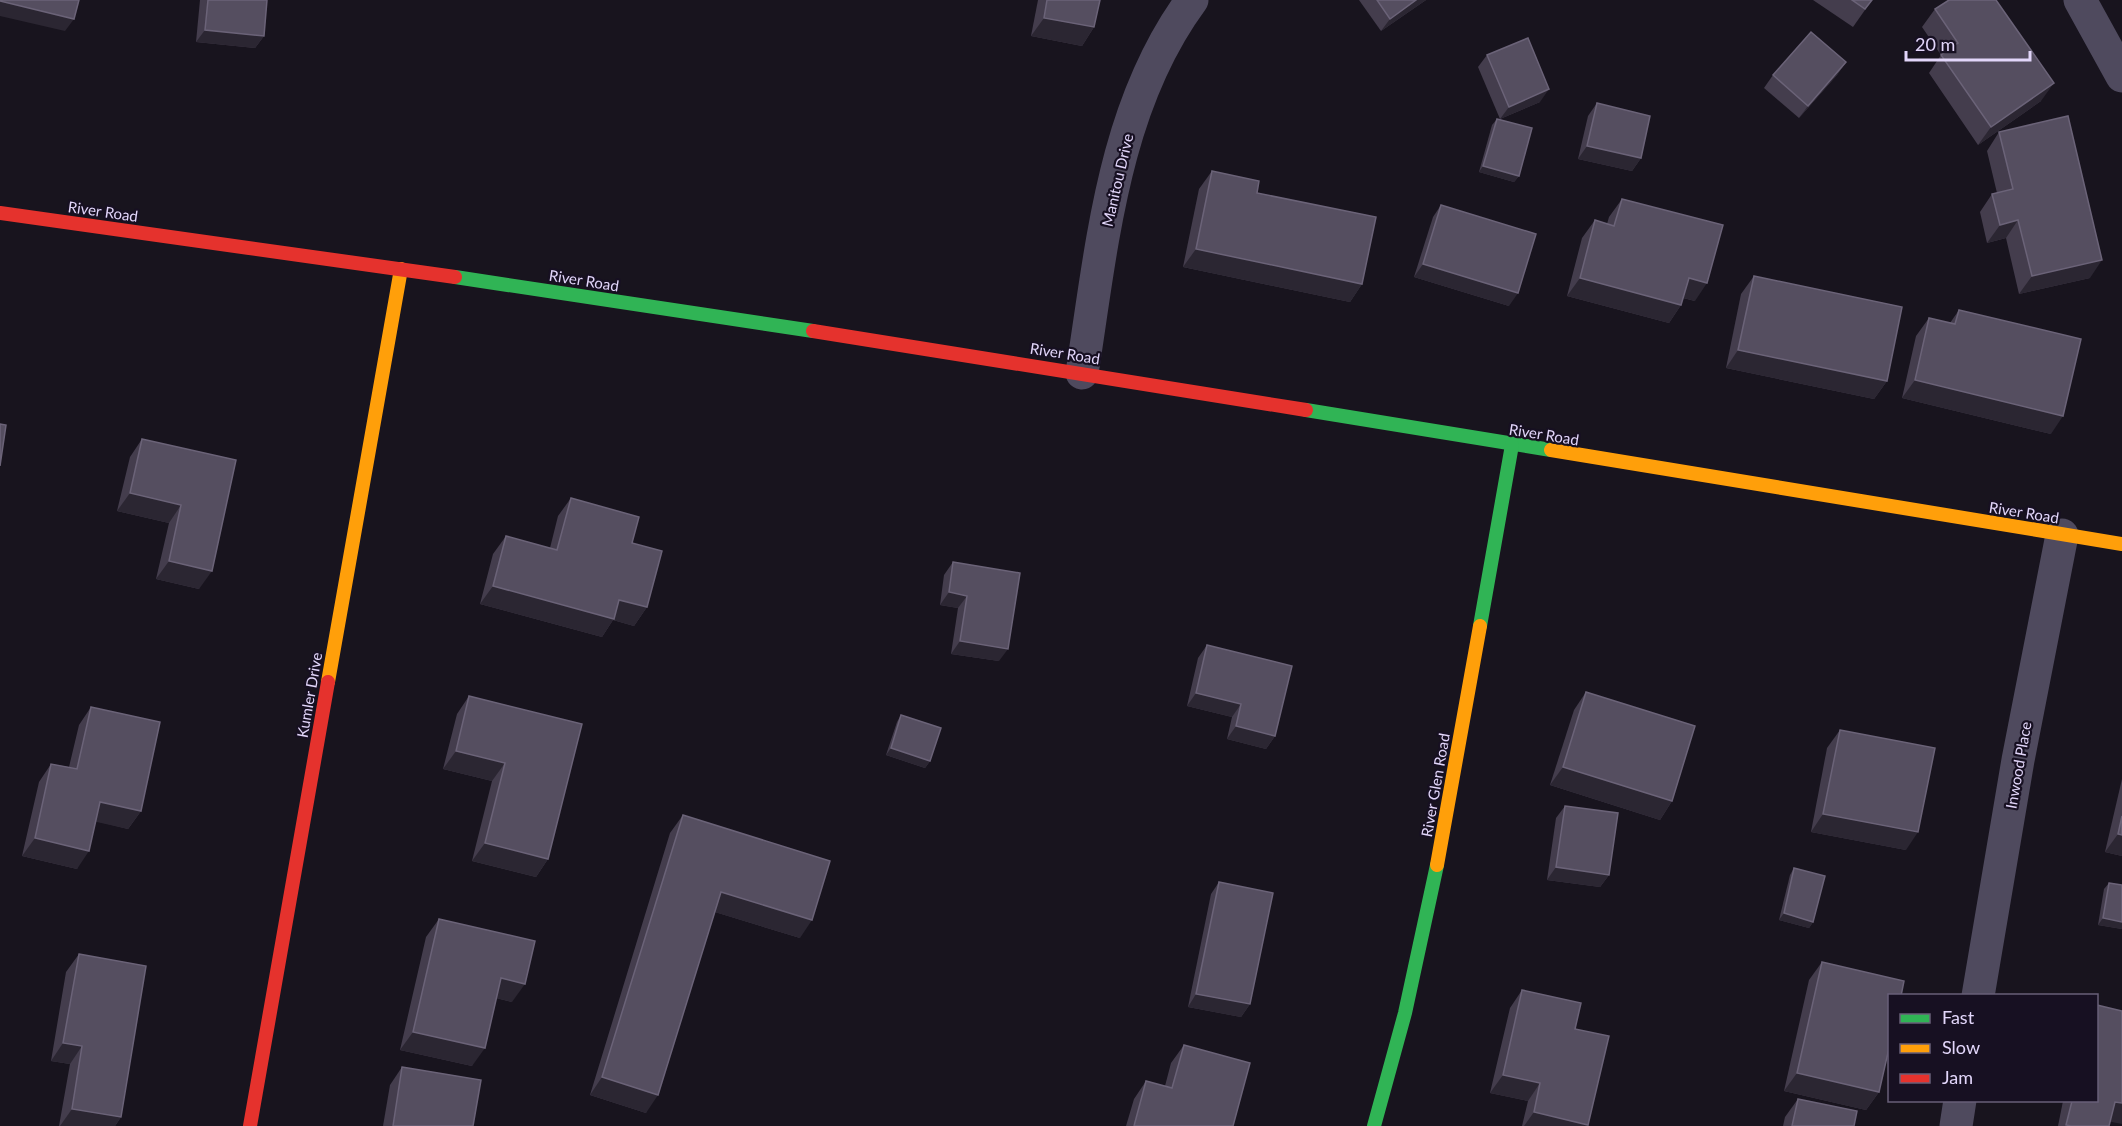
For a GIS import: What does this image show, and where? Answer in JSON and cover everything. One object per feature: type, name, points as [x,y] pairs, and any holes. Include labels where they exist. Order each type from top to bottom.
[{"type":"street","name":"Manitou Drive","points":[[1082,373],[1108,209],[1126,134],[1148,76],[1192,0]]},
{"type":"street","points":[[2080,0],[2122,76]]},
{"type":"street","name":"River Road","points":[[0,213],[401,269],[1082,373],[2122,544]]},
{"type":"street","name":"Kumler Drive","points":[[250,1126],[401,269]]},
{"type":"street","name":"River Glen Road","points":[[1374,1126],[1405,1013],[1434,884],[1512,445]]},
{"type":"street","name":"Inwood Place","points":[[1978,994],[2018,760],[2062,535]]},
{"type":"street","points":[[1956,1126],[1960,1102]]},
{"type":"building","points":[[0,0],[79,0],[74,19]]},
{"type":"building","points":[[208,0],[267,0],[264,36],[205,30]]},
{"type":"building","points":[[1047,0],[1100,0],[1094,27],[1044,18]]},
{"type":"building","points":[[1377,0],[1416,0],[1390,19]]},
{"type":"building","points":[[1852,0],[1872,0],[1865,9]]},
{"type":"building","points":[[1949,0],[1996,0],[2054,83],[1991,127],[1941,55],[1958,43],[1935,9]]},
{"type":"building","points":[[1811,32],[1846,62],[1808,106],[1773,75]]},
{"type":"building","points":[[1528,38],[1549,89],[1509,107],[1487,55]]},
{"type":"building","points":[[1597,103],[1650,116],[1641,158],[1587,146]]},
{"type":"building","points":[[2068,116],[2102,260],[2032,276],[2018,220],[2000,225],[1992,194],[2013,189],[1999,132]]},
{"type":"building","points":[[1497,119],[1532,128],[1519,176],[1483,166]]},
{"type":"building","points":[[1212,171],[1259,181],[1257,193],[1376,217],[1362,284],[1196,249]]},
{"type":"building","points":[[1622,199],[1723,225],[1707,283],[1689,278],[1681,305],[1580,278],[1595,220],[1614,226]]},
{"type":"building","points":[[1441,205],[1536,234],[1518,293],[1423,264]]},
{"type":"building","points":[[1754,276],[1902,307],[1887,381],[1738,350]]},
{"type":"building","points":[[1959,310],[2081,339],[2063,416],[1915,380],[1929,318],[1955,324]]},
{"type":"building","points":[[0,424],[6,425],[0,466]]},
{"type":"building","points":[[142,439],[236,460],[212,571],[169,561],[181,505],[130,493]]},
{"type":"building","points":[[571,498],[639,517],[632,543],[662,551],[647,607],[619,600],[614,619],[493,586],[506,536],[557,550]]},
{"type":"building","points":[[953,562],[1020,573],[1008,649],[960,641],[967,596],[949,592]]},
{"type":"building","points":[[1207,645],[1292,666],[1275,736],[1236,726],[1241,704],[1196,693]]},
{"type":"building","points":[[1586,692],[1695,726],[1672,801],[1563,767]]},
{"type":"building","points":[[469,696],[582,724],[548,859],[485,843],[505,763],[456,751]]},
{"type":"building","points":[[91,707],[160,722],[141,811],[100,802],[89,851],[35,838],[51,764],[77,769]]},
{"type":"building","points":[[901,715],[941,728],[930,761],[891,748]]},
{"type":"building","points":[[1840,730],[1935,748],[1918,832],[1823,814]]},
{"type":"building","points":[[1565,806],[1618,813],[1609,875],[1556,867]]},
{"type":"building","points":[[683,815],[830,861],[812,920],[721,892],[658,1095],[602,1077]]},
{"type":"building","points":[[2122,816],[2122,835],[2118,834]]},
{"type":"building","points":[[1794,868],[1825,876],[1813,922],[1784,913]]},
{"type":"building","points":[[1219,882],[1273,893],[1250,1004],[1196,994]]},
{"type":"building","points":[[2109,883],[2122,885],[2122,922],[2103,918]]},
{"type":"building","points":[[439,919],[535,941],[525,984],[501,978],[485,1048],[413,1032]]},
{"type":"building","points":[[79,954],[146,966],[121,1117],[72,1109],[82,1046],[63,1043]]},
{"type":"building","points":[[1822,962],[1904,981],[1901,994],[1888,994],[1888,1053],[1879,1092],[1797,1073]]},
{"type":"building","points":[[1522,990],[1581,1003],[1575,1029],[1609,1036],[1588,1125],[1534,1112],[1540,1083],[1503,1075]]},
{"type":"building","points":[[2098,1005],[2122,1011],[2122,1103],[2115,1102],[2109,1126],[2066,1125],[2072,1102],[2098,1102]]},
{"type":"building","points":[[1184,1045],[1250,1063],[1233,1126],[1134,1126],[1146,1081],[1172,1088]]},
{"type":"building","points":[[402,1067],[481,1080],[473,1126],[393,1126]]},
{"type":"building","points":[[1798,1099],[1857,1111],[1854,1126],[1792,1126]]},
{"type":"traffic: fast","points":[[455,277],[813,331]]},
{"type":"traffic: fast","points":[[1306,410],[1551,450]]},
{"type":"traffic: fast","points":[[1480,626],[1512,445]]},
{"type":"traffic: fast","points":[[1374,1126],[1405,1013],[1437,865]]},
{"type":"traffic: slow","points":[[328,682],[401,269]]},
{"type":"traffic: slow","points":[[1551,450],[2122,544]]},
{"type":"traffic: slow","points":[[1437,865],[1480,626]]},
{"type":"traffic: jam","points":[[0,213],[455,277]]},
{"type":"traffic: jam","points":[[813,331],[1306,410]]},
{"type":"traffic: jam","points":[[250,1126],[328,682]]}]
